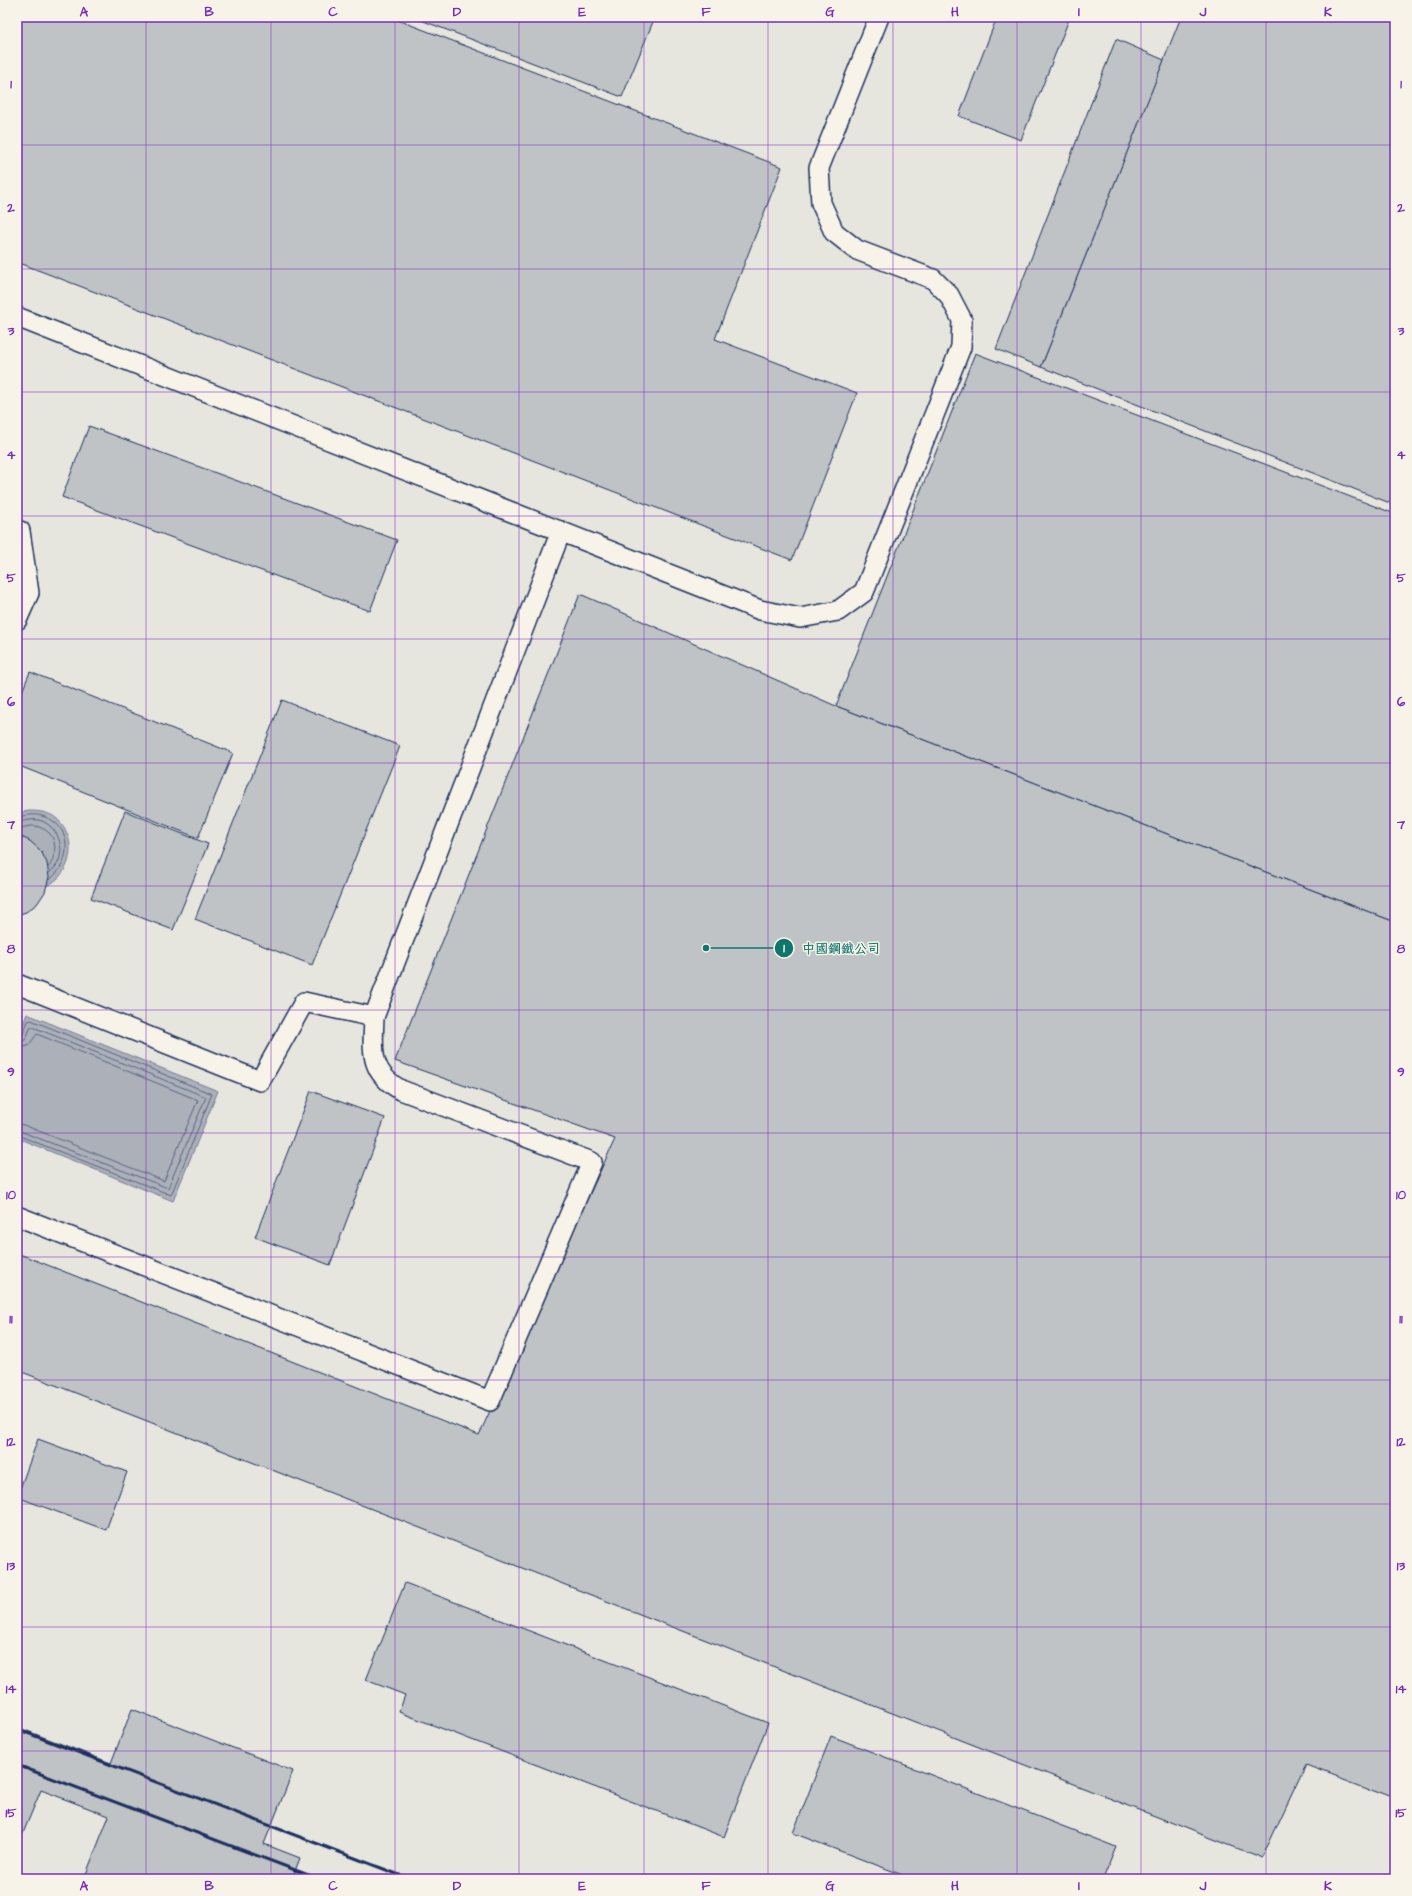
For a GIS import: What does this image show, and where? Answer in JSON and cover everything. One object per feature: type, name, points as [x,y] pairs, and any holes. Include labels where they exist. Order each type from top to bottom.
[{"type":"lane","points":[[17,317],[760,610],[800,618],[838,611],[864,592],[961,347],[962,320],[949,295],[933,279],[857,250],[834,232],[820,203],[819,168],[879,17]]},
{"type":"lane","points":[[17,530],[20,531],[29,593],[17,620]]},
{"type":"lane","points":[[17,1216],[490,1401],[592,1162],[401,1090],[389,1083],[379,1072],[373,1055],[374,1016],[561,531]]},
{"type":"lane","points":[[17,984],[260,1081],[304,1002],[374,1016]]},
{"type":"shaded area","points":[[17,17],[1395,17],[1395,1879],[17,1879]]},
{"type":"water","points":[[29,811],[43,812],[56,818],[64,827],[70,848],[69,859],[65,869],[59,877],[50,884],[39,888],[17,886],[17,813]]},
{"type":"water","points":[[27,1014],[218,1091],[173,1201],[17,1138],[17,1038]]},
{"type":"building","points":[[17,17],[390,17],[782,167],[715,339],[857,393],[792,560],[17,262]]},
{"type":"building","points":[[413,17],[655,17],[622,97]]},
{"type":"building","points":[[997,17],[1070,17],[1021,140],[959,116]]},
{"type":"building","points":[[1181,17],[1395,17],[1395,505],[1041,367]]},
{"type":"building","points":[[1116,39],[1164,60],[1041,367],[996,349]]},
{"type":"building","points":[[975,353],[1395,514],[1395,922],[836,706]]},
{"type":"building","points":[[89,426],[397,540],[370,611],[62,497]]},
{"type":"building","points":[[580,594],[836,706],[1395,922],[1395,1798],[1306,1764],[1262,1858],[17,1370],[17,1253],[479,1435],[615,1139],[395,1061]]},
{"type":"building","points":[[30,672],[233,753],[198,838],[17,765],[17,704]]},
{"type":"building","points":[[282,700],[400,746],[312,965],[195,919]]},
{"type":"building","points":[[125,811],[208,844],[173,930],[91,898]]},
{"type":"building","points":[[17,835],[30,841],[41,851],[47,863],[49,877],[45,892],[37,904],[26,912],[17,915]]},
{"type":"building","points":[[311,1091],[385,1118],[330,1265],[255,1237]]},
{"type":"building","points":[[38,1439],[127,1472],[106,1530],[17,1497]]},
{"type":"building","points":[[405,1583],[768,1723],[724,1837],[399,1712],[405,1695],[366,1680]]},
{"type":"building","points":[[132,1709],[293,1771],[264,1844],[300,1858],[292,1879],[84,1879],[109,1816],[41,1790],[21,1838],[17,1836],[17,1727],[111,1763]]},
{"type":"building","points":[[831,1736],[1116,1847],[1103,1879],[913,1879],[793,1833]]},
{"type":"railway","points":[[17,1729],[410,1879]]},
{"type":"railway","points":[[17,1765],[319,1879]]},
{"type":"place","name":"中國鋼鐵公司","points":[[706,948]]}]
